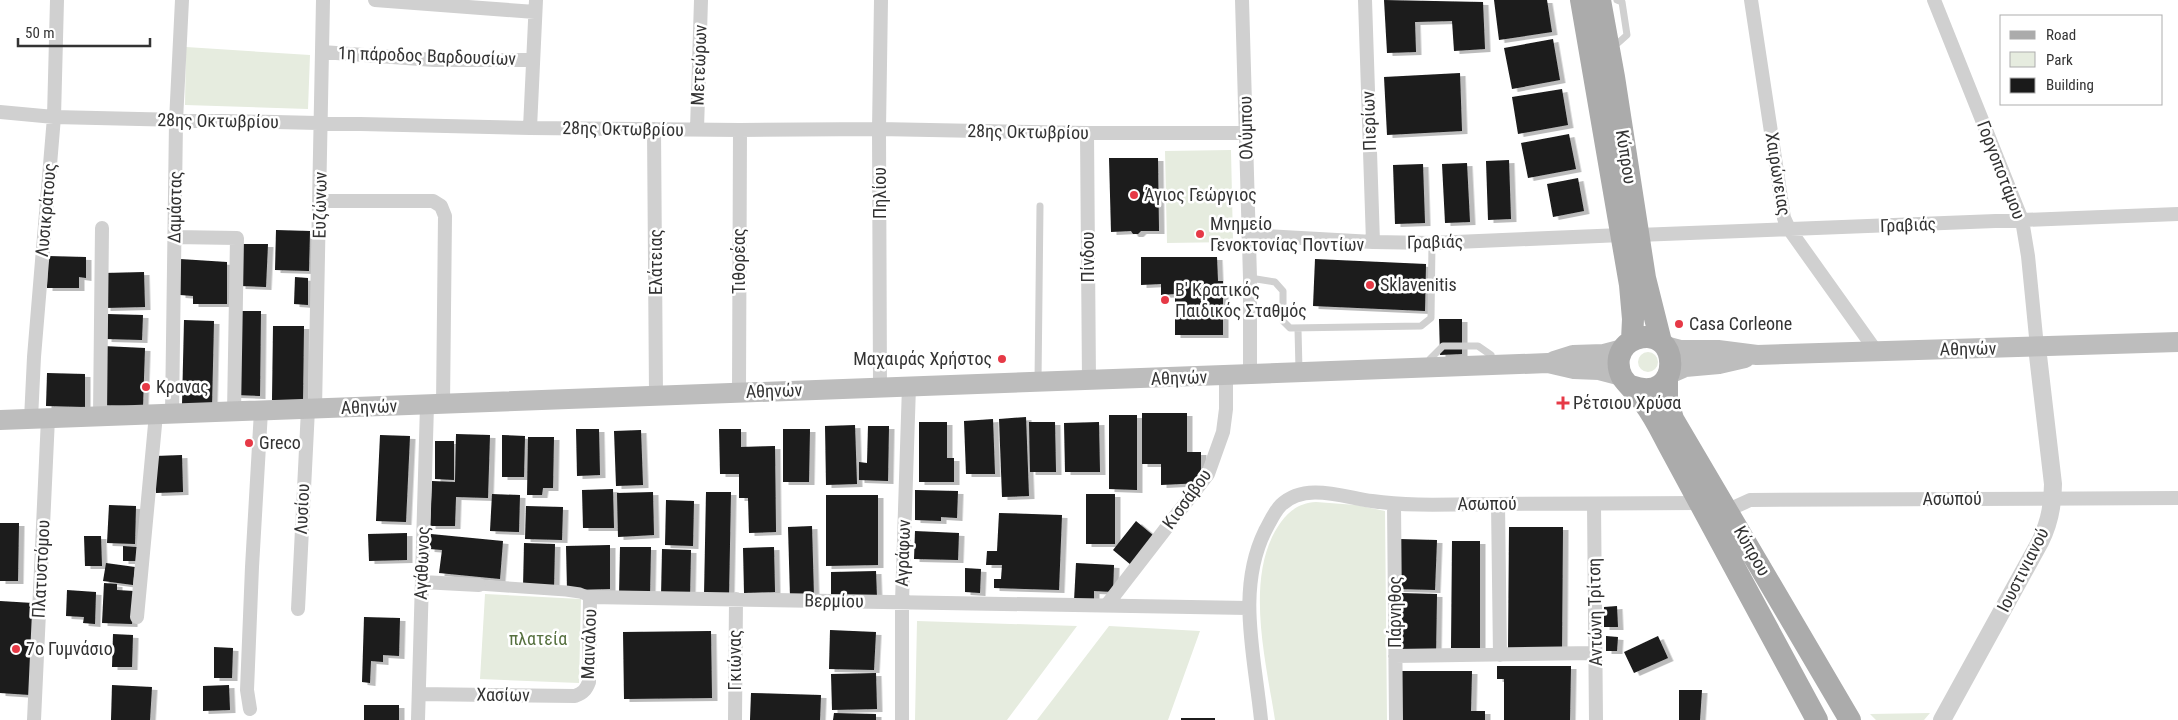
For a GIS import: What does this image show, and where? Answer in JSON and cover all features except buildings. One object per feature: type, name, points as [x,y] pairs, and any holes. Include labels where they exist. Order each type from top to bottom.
[{"type":"main road","name":"Κύπρου","points":[[1581,0],[1630,235],[1650,305],[1663,344],[1671,360],[1667,399],[1673,420],[1728,510],[1850,720]]},
{"type":"main road","name":"Κύπρου","points":[[1600,0],[1614,77],[1630,235],[1632,304],[1627,344],[1618,362],[1626,381],[1650,412],[1816,720]]},
{"type":"main road","points":[[1627,344],[1650,337],[1663,344]]},
{"type":"main road","name":"Αθηνών","points":[[1663,344],[1680,350],[1718,350],[1757,355],[2178,342]]},
{"type":"main road","name":"Αθηνών","points":[[1548,363],[1573,355],[1604,354],[1627,344]]},
{"type":"main road","name":"Αθηνών","points":[[1668,376],[1685,367],[1719,364],[1757,355]]},
{"type":"main road","name":"Αθηνών","points":[[0,420],[234,413],[656,395],[1038,383],[1548,363],[1574,369],[1611,372],[1626,381]]},
{"type":"main road","points":[[1626,381],[1640,390],[1650,389],[1660,385],[1668,376]]},
{"type":"street","name":"Λυσικράτους","points":[[39,419],[34,357],[54,117],[57,0]]},
{"type":"street","name":"Δαμάστας","points":[[136,617],[164,414],[174,237],[176,121],[182,0]]},
{"type":"street","name":"Ευζώνων","points":[[312,409],[320,201],[324,0]]},
{"type":"street","points":[[375,0],[536,6],[530,128]]},
{"type":"street","name":"Μετεώρων","points":[[698,129],[701,0]]},
{"type":"street","name":"Πηλίου","points":[[880,387],[879,129],[881,0]]},
{"type":"street","name":"Ολύμπου","points":[[1242,0],[1250,278],[1250,375]]},
{"type":"street","name":"Πιερίων","points":[[1365,0],[1373,242]]},
{"type":"street","name":"Χαιρώνειας","points":[[1751,0],[1784,218],[1788,229],[1876,351]]},
{"type":"street","name":"Γοργοποτάμου","points":[[1934,0],[2022,220],[2028,256],[2037,347]]},
{"type":"street","name":"1η πάροδος Βαρδουσίων","points":[[322,52],[434,60],[532,60]]},
{"type":"street","name":"28ης Οκτωβρίου","points":[[0,112],[54,117],[176,121],[322,122],[530,128],[1246,133]]},
{"type":"street","name":"Ελάτειας","points":[[654,129],[656,395]]},
{"type":"street","name":"Τιθορέας","points":[[739,392],[740,130]]},
{"type":"street","name":"Πίνδου","points":[[1087,133],[1089,381]]},
{"type":"street","name":"Αγάθωνος","points":[[320,201],[433,201],[442,206],[445,216],[435,405],[422,582],[418,720]]},
{"type":"street","name":"Γραβιάς","points":[[1248,235],[1373,242],[1432,243],[2178,214]]},
{"type":"street","points":[[100,416],[102,228]]},
{"type":"street","points":[[174,237],[236,238],[234,413]]},
{"type":"street","name":"Ιουστινιανού","points":[[1942,720],[2043,537],[2053,498],[2037,347]]},
{"type":"street","name":"Κισσάβου","points":[[1106,606],[1208,474],[1223,432],[1226,409],[1226,376]]},
{"type":"street","name":"Αγράφων","points":[[902,720],[902,602],[909,386]]},
{"type":"street","name":"Λυσίου","points":[[298,609],[312,409]]},
{"type":"street","points":[[250,709],[247,690],[248,662],[261,412]]},
{"type":"street","name":"Πλατυστόμου","points":[[34,720],[39,419]]},
{"type":"street","name":"Ασωπού","points":[[1248,608],[1250,580],[1255,557],[1266,529],[1280,507],[1293,496],[1301,494],[1334,494],[1394,504],[1700,503]]},
{"type":"street","name":"Ασωπού","points":[[1728,510],[1750,500],[2178,498]]},
{"type":"street","name":"Πάρνηθος","points":[[1394,504],[1396,720]]},
{"type":"street","points":[[1498,504],[1500,655]]},
{"type":"street","name":"Αντώνη Τρίτση","points":[[1594,504],[1596,720]]},
{"type":"street","name":"Βερμίου","points":[[422,582],[566,591],[590,597],[1248,608]]},
{"type":"street","name":"Μαινάλου","points":[[585,690],[590,676],[590,597]]},
{"type":"street","name":"Γκιώνας","points":[[735,720],[736,599]]},
{"type":"street","points":[[1248,608],[1261,720]]},
{"type":"street","points":[[1395,656],[1595,653]]},
{"type":"street","name":"Χασίων","points":[[419,694],[575,696],[585,690]]},
{"type":"lane","points":[[1617,0],[1622,2],[1627,35],[1618,44]]},
{"type":"lane","points":[[1038,383],[1040,206]]},
{"type":"lane","points":[[1250,278],[1268,279],[1275,282],[1283,291],[1283,320],[1290,328],[1425,325],[1431,318],[1432,243]]},
{"type":"lane","points":[[1298,329],[1300,373]]},
{"type":"lane","points":[[1430,358],[1443,346],[1478,346],[1491,355]]},
{"type":"green space","points":[[186,47],[310,55],[308,109],[185,105]]},
{"type":"green space","points":[[1231,150],[1233,242],[1167,243],[1165,151]]},
{"type":"green space","points":[[1648,352],[1655,355],[1658,362],[1655,369],[1648,372],[1641,369],[1638,362],[1641,355]]},
{"type":"green space","points":[[1316,502],[1356,505],[1385,511],[1387,720],[1275,720],[1260,618],[1260,592],[1263,567],[1269,543],[1284,518],[1300,506]]},
{"type":"green space","name":"πλατεία","points":[[485,594],[581,599],[579,683],[480,679]]},
{"type":"green space","points":[[917,621],[1077,626],[1007,720],[915,720]]},
{"type":"green space","points":[[1109,626],[1200,631],[1168,720],[1037,720]]},
{"type":"green space","points":[[1930,713],[1924,720],[1876,720],[1870,714]]},
{"type":"place","name":"Άγιος Γεώργιος","points":[[1134,195]]},
{"type":"place","name":"Μνημείο Γενοκτονίας Ποντίων","points":[[1200,234]]},
{"type":"place","name":"Sklavenitis","points":[[1370,285]]},
{"type":"place","name":"B' Κρατικός Παιδικός Σταθμός","points":[[1165,300]]},
{"type":"place","name":"Casa Corleone","points":[[1679,324]]},
{"type":"place","name":"Μαχαιράς Χρήστος","points":[[1002,359]]},
{"type":"place","name":"Κρανας","points":[[146,387]]},
{"type":"place","name":"Ρέτσιου Χρύσα","points":[[1563,403]]},
{"type":"place","name":"Greco","points":[[249,443]]},
{"type":"place","name":"7ο Γυμνάσιο","points":[[16,649]]}]
